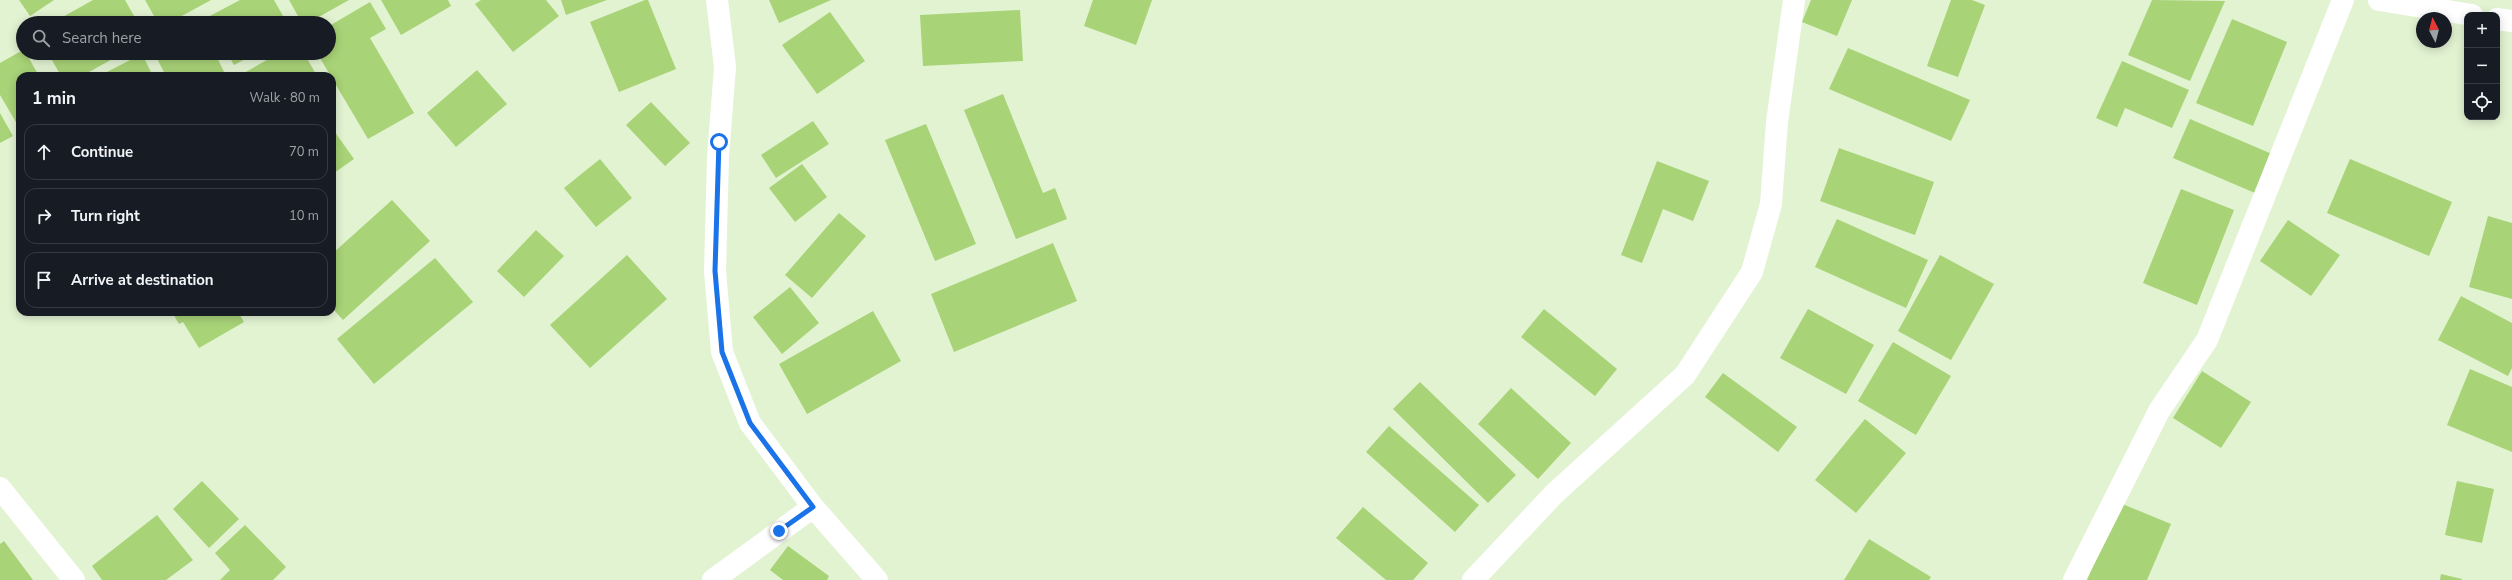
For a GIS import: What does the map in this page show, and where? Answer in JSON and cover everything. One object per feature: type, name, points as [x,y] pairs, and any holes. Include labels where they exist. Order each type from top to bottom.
[{"type":"street","points":[[717,0],[725,68],[718,157],[715,271],[722,352],[750,423],[813,507],[877,580]]},
{"type":"street","points":[[1473,580],[1555,493],[1685,375],[1752,272],[1771,204],[1777,122],[1794,0]]},
{"type":"street","points":[[2074,580],[2159,411],[2207,340],[2343,0]]},
{"type":"street","points":[[2379,0],[2464,14]]},
{"type":"street","points":[[2500,20],[2512,22]]},
{"type":"street","points":[[0,488],[74,580]]},
{"type":"street","points":[[713,580],[813,507]]},
{"type":"building","points":[[19,0],[54,0],[30,16]]},
{"type":"building","points":[[93,0],[125,0],[134,16],[64,16]]},
{"type":"building","points":[[145,0],[211,0],[182,16],[154,16]]},
{"type":"building","points":[[240,0],[274,0],[283,16],[210,16]]},
{"type":"building","points":[[289,0],[349,0],[320,16],[298,16]]},
{"type":"building","points":[[381,0],[448,0],[451,6],[401,35]]},
{"type":"building","points":[[481,0],[546,0],[559,16],[513,52],[475,4]]},
{"type":"building","points":[[561,0],[607,0],[566,15]]},
{"type":"building","points":[[648,0],[676,69],[619,92],[590,22]]},
{"type":"building","points":[[769,0],[831,0],[779,23]]},
{"type":"building","points":[[1093,0],[1152,0],[1136,45],[1084,26]]},
{"type":"building","points":[[1811,0],[1852,0],[1837,36],[1802,22]]},
{"type":"building","points":[[1951,0],[1972,0],[1985,5],[1958,77],[1927,66]]},
{"type":"building","points":[[2152,0],[2225,1],[2190,81],[2128,55]]},
{"type":"building","points":[[370,2],[386,29],[370,38],[414,113],[368,139],[336,85],[336,72],[328,72],[321,60],[336,60],[336,22]]},
{"type":"building","points":[[1020,10],[1023,61],[923,66],[920,15]]},
{"type":"building","points":[[830,12],[865,61],[817,94],[782,45]]},
{"type":"building","points":[[2232,19],[2287,42],[2253,126],[2196,103]]},
{"type":"building","points":[[1848,48],[1970,100],[1951,141],[1829,89]]},
{"type":"building","points":[[16,54],[16,60],[30,60],[37,72],[16,72],[16,122],[0,95],[0,63]]},
{"type":"building","points":[[52,60],[111,60],[89,72],[59,72]]},
{"type":"building","points":[[130,60],[145,60],[151,72],[107,72]]},
{"type":"building","points":[[158,60],[218,60],[224,72],[164,72]]},
{"type":"building","points":[[231,60],[244,60],[234,65]]},
{"type":"building","points":[[267,60],[308,60],[315,72],[246,72]]},
{"type":"building","points":[[2122,61],[2189,90],[2172,128],[2125,108],[2117,127],[2096,118]]},
{"type":"building","points":[[477,70],[507,104],[456,147],[427,113]]},
{"type":"building","points":[[1003,94],[1043,193],[1055,188],[1067,219],[1016,239],[964,110]]},
{"type":"building","points":[[651,102],[690,143],[665,166],[626,125]]},
{"type":"building","points":[[0,113],[13,136],[0,143]]},
{"type":"building","points":[[2190,119],[2272,154],[2255,193],[2173,158]]},
{"type":"building","points":[[813,121],[829,144],[776,178],[761,155]]},
{"type":"building","points":[[926,124],[976,244],[935,261],[885,140]]},
{"type":"building","points":[[336,134],[354,159],[336,172]]},
{"type":"building","points":[[1839,148],[1934,182],[1915,235],[1820,201]]},
{"type":"building","points":[[600,159],[632,198],[596,227],[564,188]]},
{"type":"building","points":[[2350,159],[2452,202],[2429,256],[2327,213]]},
{"type":"building","points":[[1657,161],[1709,181],[1693,221],[1663,209],[1642,263],[1621,255]]},
{"type":"building","points":[[802,164],[827,197],[795,222],[769,188]]},
{"type":"building","points":[[2181,189],[2234,210],[2197,305],[2143,283]]},
{"type":"building","points":[[392,200],[430,241],[343,320],[336,312],[336,250]]},
{"type":"building","points":[[839,213],[866,236],[812,298],[785,275]]},
{"type":"building","points":[[2488,216],[2512,223],[2512,299],[2469,287]]},
{"type":"building","points":[[1837,219],[1928,260],[1906,308],[1815,267]]},
{"type":"building","points":[[2288,220],[2340,255],[2311,296],[2260,261]]},
{"type":"building","points":[[536,230],[564,256],[524,297],[497,271]]},
{"type":"building","points":[[1053,243],[1077,301],[954,352],[931,294]]},
{"type":"building","points":[[627,255],[667,299],[590,368],[550,325]]},
{"type":"building","points":[[1940,255],[1994,284],[1951,360],[1898,331]]},
{"type":"building","points":[[435,258],[473,302],[374,384],[337,339]]},
{"type":"building","points":[[790,287],[819,323],[782,354],[753,317]]},
{"type":"building","points":[[2461,296],[2512,323],[2512,368],[2508,376],[2438,340]]},
{"type":"building","points":[[1544,309],[1617,369],[1595,396],[1521,337]]},
{"type":"building","points":[[1808,309],[1874,345],[1846,394],[1780,358]]},
{"type":"building","points":[[873,311],[901,361],[807,414],[779,364]]},
{"type":"building","points":[[174,316],[240,316],[244,322],[199,348],[183,322],[179,324]]},
{"type":"building","points":[[1893,342],[1951,376],[1916,435],[1858,401]]},
{"type":"building","points":[[2470,369],[2512,387],[2512,452],[2447,425]]},
{"type":"building","points":[[2202,371],[2251,402],[2221,448],[2173,418]]},
{"type":"building","points":[[1723,373],[1797,427],[1778,452],[1705,397]]},
{"type":"building","points":[[1420,382],[1516,475],[1488,503],[1393,409]]},
{"type":"building","points":[[1511,388],[1571,443],[1538,479],[1478,424]]},
{"type":"building","points":[[1865,419],[1906,453],[1856,513],[1815,480]]},
{"type":"building","points":[[1389,426],[1479,505],[1455,532],[1366,452]]},
{"type":"building","points":[[202,481],[239,519],[209,548],[173,509]]},
{"type":"building","points":[[2457,481],[2494,489],[2482,543],[2445,535]]},
{"type":"building","points":[[2120,503],[2171,524],[2147,580],[2087,580]]},
{"type":"building","points":[[1363,507],[1428,563],[1413,580],[1386,580],[1336,538]]},
{"type":"building","points":[[157,515],[193,560],[166,580],[102,580],[92,566]]},
{"type":"building","points":[[245,525],[286,567],[273,580],[220,580],[230,570],[215,553]]},
{"type":"building","points":[[1869,539],[1931,577],[1929,580],[1844,580]]},
{"type":"building","points":[[4,541],[33,580],[0,580],[0,544]]},
{"type":"building","points":[[788,546],[829,576],[827,580],[783,580],[770,570]]},
{"type":"building","points":[[2441,574],[2462,579],[2462,580],[2440,580]]},
{"type":"route","points":[[719,142],[715,271],[722,352],[750,423],[813,507],[779,531]]}]
